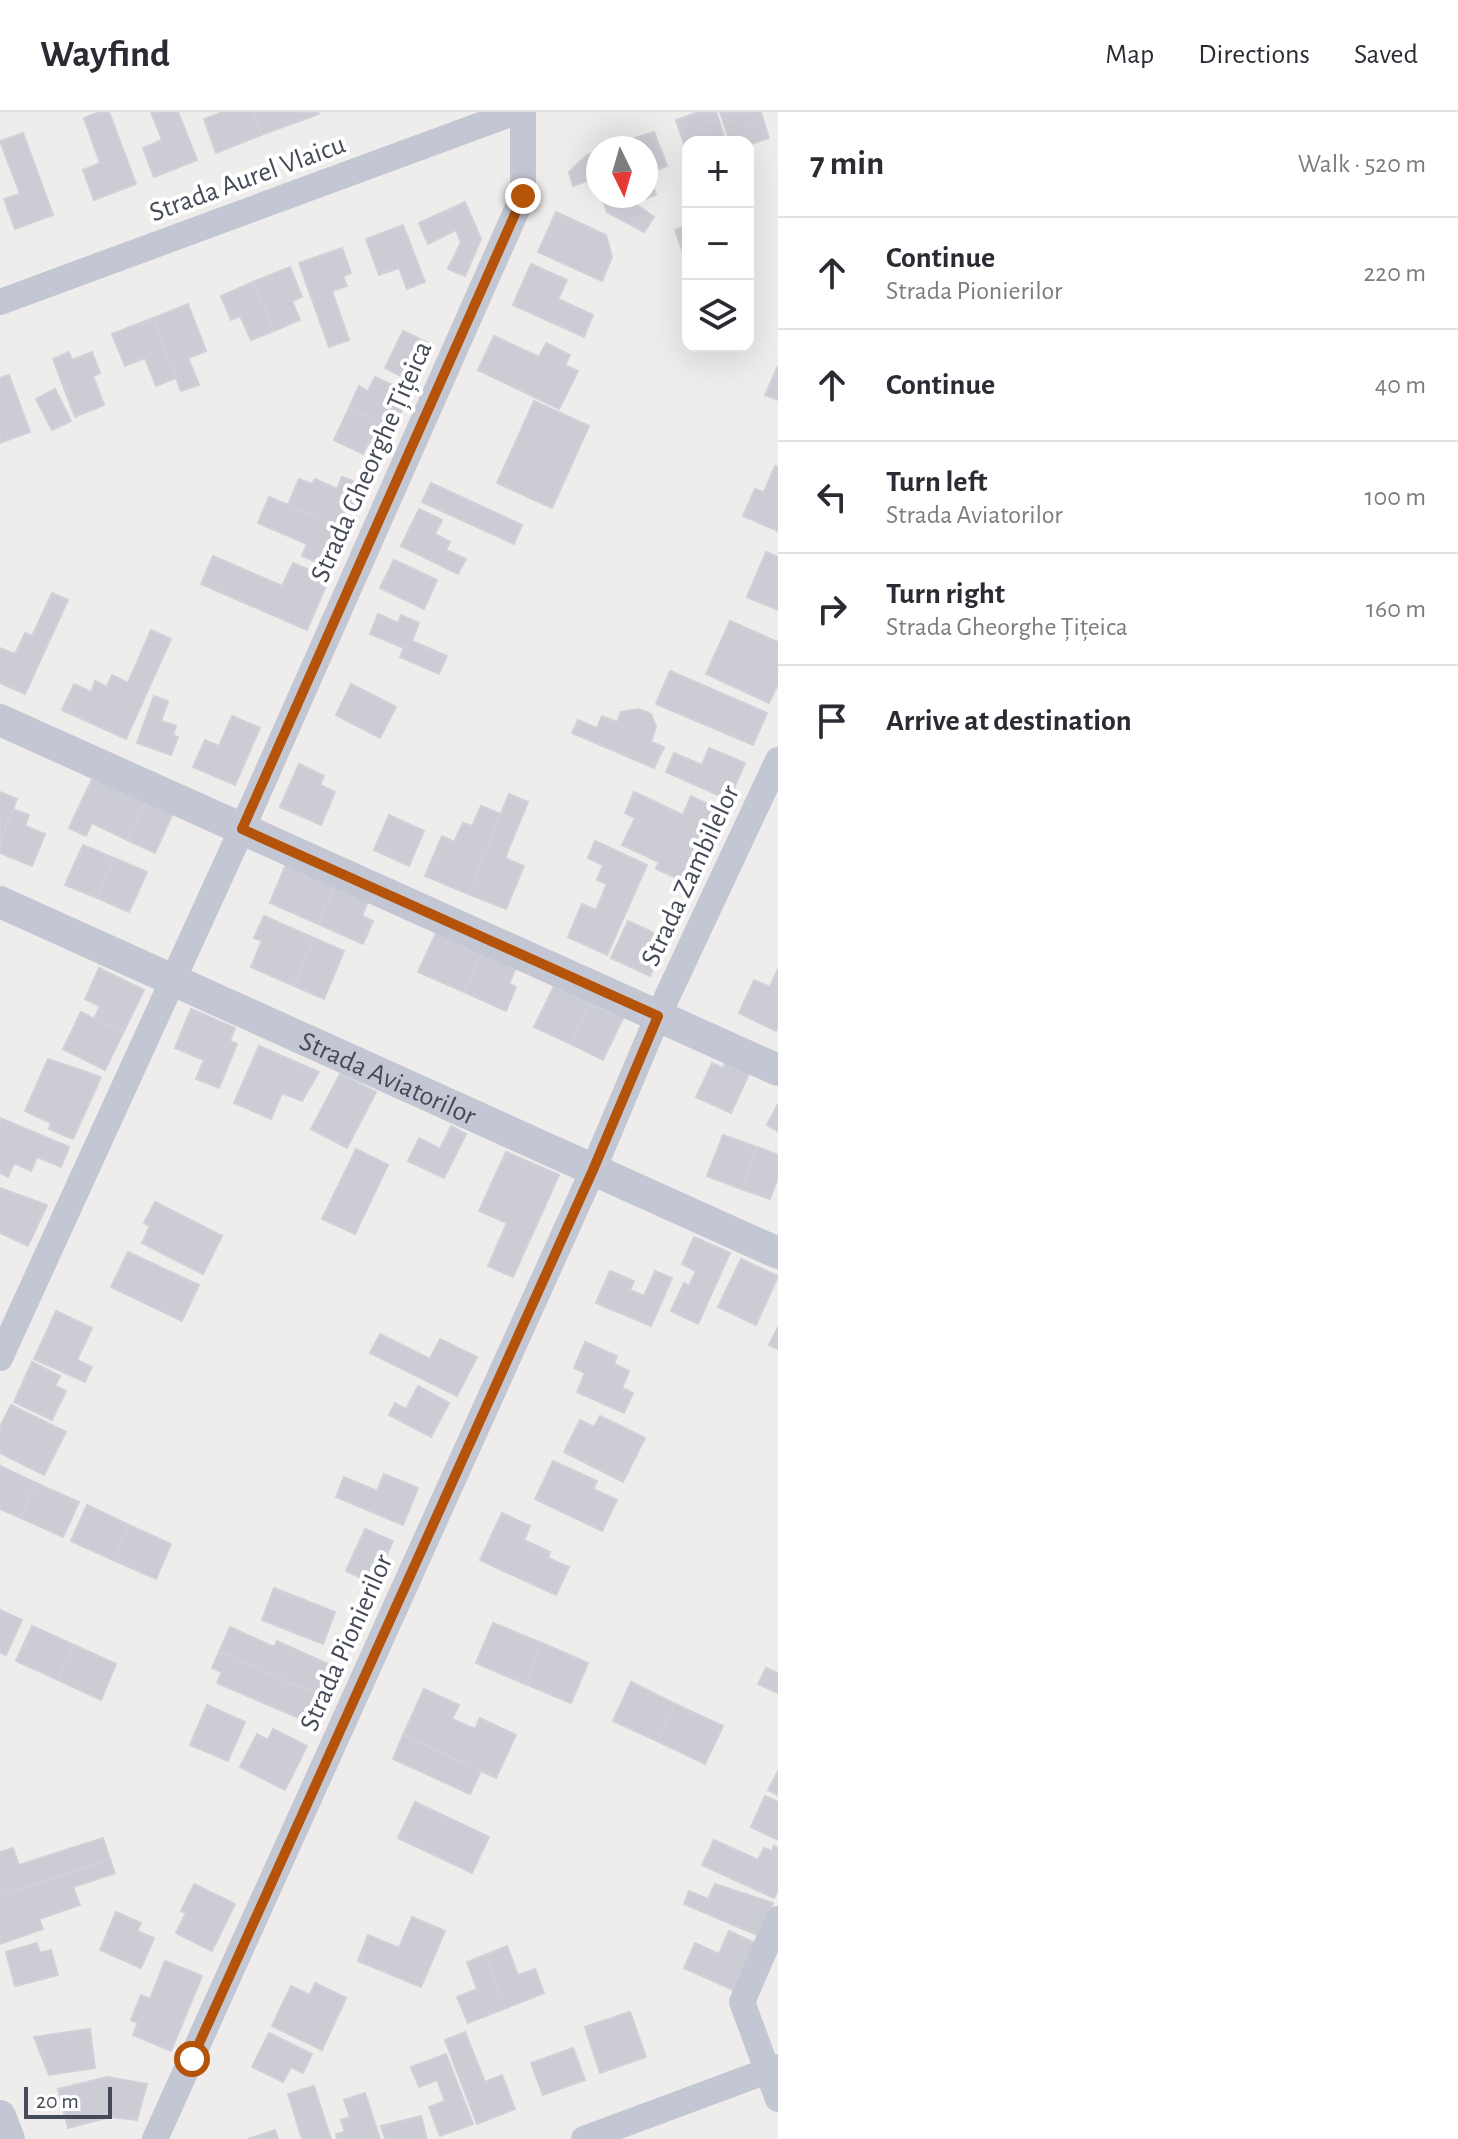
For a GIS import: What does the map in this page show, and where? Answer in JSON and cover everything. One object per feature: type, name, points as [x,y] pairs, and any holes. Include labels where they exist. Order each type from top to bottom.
[{"type":"street","name":"Strada Aurel Vlaicu","points":[[0,302],[516,112]]},
{"type":"street","name":"Strada Gheorghe Țițeica","points":[[0,1358],[242,829],[523,196],[523,112]]},
{"type":"street","points":[[0,720],[778,1070]]},
{"type":"street","name":"Strada Zambilelor","points":[[593,1170],[658,1016],[778,760]]},
{"type":"street","name":"Strada Aviatorilor","points":[[0,902],[778,1253]]},
{"type":"street","name":"Strada Pionierilor","points":[[155,2139],[593,1170]]},
{"type":"street","points":[[778,1919],[742,2002],[773,2069],[778,2099]]},
{"type":"street","points":[[584,2139],[773,2069]]},
{"type":"street","points":[[0,2116],[9,2139]]},
{"type":"building","points":[[109,112],[136,184],[94,200],[83,170],[100,163],[84,118]]},
{"type":"building","points":[[151,112],[178,112],[197,160],[154,177],[143,148],[162,140]]},
{"type":"building","points":[[223,112],[252,112],[261,135],[216,153],[204,119]]},
{"type":"building","points":[[252,112],[318,112],[319,114],[261,135]]},
{"type":"building","points":[[699,112],[716,112],[724,136],[682,138],[676,120]]},
{"type":"building","points":[[720,112],[761,112],[769,138],[754,143],[754,136],[728,136]]},
{"type":"building","points":[[23,133],[53,215],[15,229],[4,199],[20,194],[0,141]]},
{"type":"building","points":[[658,142],[667,166],[658,169]]},
{"type":"building","points":[[586,156],[586,181],[573,186],[569,172]]},
{"type":"building","points":[[465,202],[481,239],[465,276],[448,269],[461,242],[456,230],[428,244],[419,223]]},
{"type":"building","points":[[606,208],[641,208],[654,217],[644,232],[607,212]]},
{"type":"building","points":[[556,212],[606,235],[612,257],[602,281],[538,252]]},
{"type":"building","points":[[403,225],[425,282],[407,289],[399,268],[379,275],[366,239]]},
{"type":"building","points":[[682,227],[682,249],[675,230]]},
{"type":"building","points":[[342,248],[351,273],[343,276],[347,286],[332,291],[349,340],[329,347],[299,263]]},
{"type":"building","points":[[531,264],[567,280],[558,299],[593,315],[584,337],[513,305]]},
{"type":"building","points":[[290,267],[302,297],[292,301],[300,320],[274,331],[253,282]]},
{"type":"building","points":[[253,282],[274,331],[251,340],[240,316],[231,320],[221,296]]},
{"type":"building","points":[[188,304],[206,351],[188,358],[199,385],[181,391],[153,318]]},
{"type":"building","points":[[153,318],[176,378],[156,386],[145,358],[125,366],[112,334]]},
{"type":"building","points":[[403,331],[433,345],[415,383],[385,368]]},
{"type":"building","points":[[494,336],[539,357],[546,343],[570,355],[565,365],[578,371],[559,409],[478,370]]},
{"type":"building","points":[[69,352],[72,360],[92,352],[100,373],[93,376],[104,405],[75,417],[53,359]]},
{"type":"building","points":[[778,366],[778,400],[765,395]]},
{"type":"building","points":[[9,375],[30,432],[0,443],[0,378]]},
{"type":"building","points":[[375,377],[410,393],[393,429],[349,408],[359,386],[368,391]]},
{"type":"building","points":[[55,389],[71,421],[52,430],[36,399]]},
{"type":"building","points":[[534,401],[589,426],[552,508],[497,483]]},
{"type":"building","points":[[349,408],[393,429],[384,449],[369,442],[363,454],[334,440]]},
{"type":"building","points":[[775,466],[778,467],[778,531],[743,516],[755,489],[764,492]]},
{"type":"building","points":[[342,477],[368,487],[349,531],[288,505],[299,479],[312,484],[315,479],[337,489]]},
{"type":"building","points":[[431,483],[522,525],[514,544],[422,502]]},
{"type":"building","points":[[269,497],[349,531],[333,569],[302,556],[307,544],[258,523]]},
{"type":"building","points":[[419,509],[442,520],[435,534],[450,542],[446,550],[466,559],[458,574],[401,546]]},
{"type":"building","points":[[766,552],[778,557],[778,610],[747,597]]},
{"type":"building","points":[[213,556],[282,586],[293,563],[324,576],[320,584],[326,586],[307,630],[201,584]]},
{"type":"building","points":[[394,560],[437,580],[424,609],[380,588]]},
{"type":"building","points":[[52,593],[68,600],[25,694],[0,683],[0,648],[15,654],[25,633],[32,636]]},
{"type":"building","points":[[378,614],[398,623],[401,615],[419,623],[412,641],[447,656],[439,674],[400,657],[404,648],[370,634]]},
{"type":"building","points":[[730,621],[778,642],[778,684],[769,703],[706,674]]},
{"type":"building","points":[[151,630],[171,639],[126,739],[62,710],[74,684],[91,692],[95,681],[107,687],[112,675],[128,683]]},
{"type":"building","points":[[670,671],[767,713],[753,745],[656,704]]},
{"type":"building","points":[[351,684],[396,707],[380,738],[336,715]]},
{"type":"building","points":[[154,696],[168,701],[161,721],[176,726],[173,735],[178,737],[171,755],[137,743]]},
{"type":"building","points":[[638,709],[651,714],[656,727],[651,742],[664,747],[654,768],[572,733],[578,720],[597,728],[602,716],[617,722],[621,712]]},
{"type":"building","points":[[232,716],[260,728],[235,785],[193,767],[205,740],[219,746]]},
{"type":"building","points":[[709,748],[745,763],[729,800],[666,772],[674,753],[702,765]]},
{"type":"building","points":[[299,764],[324,776],[320,785],[335,792],[321,825],[280,807]]},
{"type":"building","points":[[94,775],[147,800],[127,840],[92,823],[86,836],[69,828]]},
{"type":"building","points":[[0,792],[17,799],[0,842]]},
{"type":"building","points":[[634,792],[683,815],[691,796],[724,812],[690,884],[656,869],[659,862],[622,845],[635,818],[625,813]]},
{"type":"building","points":[[509,794],[528,802],[505,858],[524,866],[506,909],[468,894]]},
{"type":"building","points":[[147,800],[173,813],[155,853],[127,840]]},
{"type":"building","points":[[481,806],[501,814],[468,894],[425,876],[442,836],[454,842],[463,823],[472,826]]},
{"type":"building","points":[[13,809],[29,815],[25,826],[45,834],[32,866],[0,853],[0,842]]},
{"type":"building","points":[[389,815],[424,831],[409,866],[374,850]]},
{"type":"building","points":[[595,841],[647,865],[607,955],[568,937],[582,904],[596,910],[607,884],[597,880],[603,865],[588,858]]},
{"type":"building","points":[[83,845],[114,858],[97,898],[65,885]]},
{"type":"building","points":[[114,858],[147,872],[129,912],[97,898]]},
{"type":"building","points":[[286,864],[335,885],[318,924],[270,903]]},
{"type":"building","points":[[335,885],[369,899],[362,916],[373,921],[363,944],[318,924]]},
{"type":"building","points":[[264,916],[314,938],[294,986],[251,967],[262,941],[254,938]]},
{"type":"building","points":[[628,921],[654,933],[646,950],[659,955],[650,976],[611,958]]},
{"type":"building","points":[[437,931],[482,952],[464,992],[418,972]]},
{"type":"building","points":[[314,938],[344,951],[324,999],[294,986]]},
{"type":"building","points":[[482,952],[516,967],[509,984],[516,987],[506,1011],[464,992]]},
{"type":"building","points":[[99,968],[144,990],[123,1033],[94,1019],[100,1006],[85,999]]},
{"type":"building","points":[[778,969],[776,1031],[739,1013],[754,980],[770,987]]},
{"type":"building","points":[[554,986],[590,1003],[571,1044],[534,1027]]},
{"type":"building","points":[[590,1003],[623,1018],[603,1060],[571,1044]]},
{"type":"building","points":[[191,1009],[235,1028],[230,1041],[237,1044],[219,1088],[196,1079],[204,1060],[175,1048]]},
{"type":"building","points":[[81,1012],[123,1033],[105,1070],[63,1049]]},
{"type":"building","points":[[259,1046],[319,1072],[302,1101],[282,1093],[271,1119],[234,1103]]},
{"type":"building","points":[[48,1059],[101,1077],[73,1139],[49,1129],[51,1123],[25,1111]]},
{"type":"building","points":[[712,1063],[723,1068],[725,1063],[749,1074],[731,1113],[696,1097]]},
{"type":"building","points":[[340,1074],[376,1092],[347,1148],[311,1129]]},
{"type":"building","points":[[778,1104],[778,1131],[767,1125]]},
{"type":"building","points":[[0,1118],[69,1147],[61,1167],[37,1157],[31,1171],[14,1163],[8,1177],[0,1173]]},
{"type":"building","points":[[451,1126],[466,1134],[444,1178],[408,1161],[419,1138],[440,1149]]},
{"type":"building","points":[[723,1135],[757,1147],[741,1189],[707,1176]]},
{"type":"building","points":[[757,1147],[778,1155],[778,1178],[770,1199],[741,1189]]},
{"type":"building","points":[[356,1149],[388,1165],[355,1234],[322,1219]]},
{"type":"building","points":[[506,1152],[559,1175],[513,1277],[488,1266],[507,1223],[479,1211]]},
{"type":"building","points":[[0,1188],[47,1205],[28,1246],[0,1233]]},
{"type":"building","points":[[155,1202],[222,1236],[203,1274],[142,1243],[150,1226],[144,1223]]},
{"type":"building","points":[[694,1237],[730,1253],[698,1324],[671,1311],[684,1283],[689,1286],[696,1271],[682,1264]]},
{"type":"building","points":[[128,1252],[199,1285],[182,1321],[111,1287]]},
{"type":"building","points":[[741,1259],[778,1276],[756,1325],[718,1307]]},
{"type":"building","points":[[610,1271],[634,1281],[630,1290],[644,1296],[655,1271],[672,1278],[651,1326],[596,1303]]},
{"type":"building","points":[[56,1311],[92,1328],[77,1360],[92,1367],[85,1382],[34,1359]]},
{"type":"building","points":[[778,1327],[778,1349],[769,1345]]},
{"type":"building","points":[[380,1334],[430,1359],[440,1339],[477,1357],[457,1396],[370,1353]]},
{"type":"building","points":[[585,1342],[617,1356],[614,1364],[629,1371],[622,1388],[633,1393],[624,1413],[577,1392],[585,1373],[574,1368]]},
{"type":"building","points":[[32,1362],[60,1376],[55,1386],[66,1391],[52,1420],[14,1402]]},
{"type":"building","points":[[418,1386],[449,1403],[431,1437],[389,1415],[395,1403],[406,1409]]},
{"type":"building","points":[[11,1405],[66,1432],[44,1475],[0,1453],[0,1427]]},
{"type":"building","points":[[600,1416],[645,1438],[623,1482],[564,1452],[580,1420],[594,1427]]},
{"type":"building","points":[[553,1461],[597,1481],[593,1489],[617,1500],[602,1531],[535,1499]]},
{"type":"building","points":[[0,1466],[36,1483],[21,1518],[0,1509]]},
{"type":"building","points":[[384,1474],[418,1488],[403,1525],[336,1497],[344,1477],[377,1491]]},
{"type":"building","points":[[36,1483],[79,1502],[63,1537],[21,1518]]},
{"type":"building","points":[[87,1505],[129,1525],[113,1560],[71,1541]]},
{"type":"building","points":[[502,1513],[530,1526],[524,1540],[550,1552],[548,1558],[569,1567],[556,1595],[480,1560]]},
{"type":"building","points":[[129,1525],[171,1544],[156,1579],[113,1560]]},
{"type":"building","points":[[365,1529],[393,1541],[374,1584],[346,1571]]},
{"type":"building","points":[[274,1588],[335,1612],[323,1644],[262,1620]]},
{"type":"building","points":[[0,1610],[22,1620],[6,1655],[0,1653]]},
{"type":"building","points":[[493,1623],[542,1643],[525,1684],[476,1663]]},
{"type":"building","points":[[32,1626],[74,1645],[58,1680],[16,1661]]},
{"type":"building","points":[[230,1627],[274,1647],[277,1641],[337,1668],[325,1698],[219,1652]]},
{"type":"building","points":[[542,1643],[588,1663],[571,1703],[525,1684]]},
{"type":"building","points":[[74,1645],[116,1664],[101,1700],[58,1680]]},
{"type":"building","points":[[219,1652],[325,1698],[313,1724],[217,1683],[222,1672],[212,1668]]},
{"type":"building","points":[[766,1668],[778,1673],[778,1693],[758,1684]]},
{"type":"building","points":[[631,1682],[675,1704],[657,1741],[613,1721]]},
{"type":"building","points":[[424,1689],[459,1705],[452,1719],[475,1729],[480,1718],[516,1735],[496,1778],[403,1735]]},
{"type":"building","points":[[675,1704],[723,1726],[705,1764],[657,1741]]},
{"type":"building","points":[[207,1705],[245,1722],[228,1761],[190,1745]]},
{"type":"building","points":[[273,1729],[307,1746],[285,1790],[240,1767],[257,1734],[268,1740]]},
{"type":"building","points":[[403,1735],[481,1771],[470,1794],[393,1759]]},
{"type":"building","points":[[778,1771],[778,1795],[768,1790]]},
{"type":"building","points":[[765,1796],[778,1802],[778,1840],[751,1827]]},
{"type":"building","points":[[415,1802],[489,1837],[472,1873],[398,1838]]},
{"type":"building","points":[[103,1838],[110,1859],[0,1895],[0,1852],[13,1848],[19,1865]]},
{"type":"building","points":[[714,1840],[758,1860],[764,1848],[772,1851],[774,1846],[778,1848],[778,1890],[774,1898],[702,1865]]},
{"type":"building","points":[[110,1859],[115,1873],[73,1887],[80,1905],[39,1919],[43,1929],[0,1944],[0,1895]]},
{"type":"building","points":[[194,1884],[235,1904],[212,1951],[176,1933],[186,1913],[181,1911]]},
{"type":"building","points":[[715,1884],[773,1903],[759,1936],[684,1904],[689,1891],[708,1899]]},
{"type":"building","points":[[116,1912],[141,1923],[137,1931],[154,1938],[141,1968],[100,1950]]},
{"type":"building","points":[[412,1917],[445,1931],[421,1987],[358,1961],[368,1935],[399,1948]]},
{"type":"building","points":[[729,1931],[755,1943],[733,1990],[684,1968],[695,1943],[719,1954]]},
{"type":"building","points":[[37,1943],[40,1953],[51,1950],[58,1975],[15,1986],[6,1952]]},
{"type":"building","points":[[507,1946],[518,1975],[535,1969],[544,1993],[506,2008],[485,1955]]},
{"type":"building","points":[[485,1955],[506,2008],[468,2023],[457,1997],[477,1989],[467,1962]]},
{"type":"building","points":[[165,1961],[202,1976],[171,2051],[133,2035],[138,2023],[131,2020],[141,1995],[150,1999]]},
{"type":"building","points":[[315,1983],[346,1998],[322,2050],[272,2026],[291,1986],[310,1995]]},
{"type":"building","points":[[630,2012],[646,2057],[600,2073],[585,2027]]},
{"type":"building","points":[[90,2029],[95,2068],[49,2075],[34,2037]]},
{"type":"building","points":[[465,2032],[485,2082],[502,2075],[515,2109],[477,2124],[445,2040]]},
{"type":"building","points":[[269,2033],[312,2054],[303,2073],[291,2067],[283,2082],[252,2067]]},
{"type":"building","points":[[573,2048],[585,2080],[543,2095],[531,2063]]},
{"type":"building","points":[[446,2054],[473,2124],[440,2136],[429,2107],[445,2101],[437,2080],[419,2087],[411,2067]]},
{"type":"building","points":[[107,2077],[147,2084],[137,2120],[110,2117],[68,2128],[58,2089]]},
{"type":"building","points":[[314,2086],[331,2139],[302,2139],[288,2094]]},
{"type":"building","points":[[365,2093],[380,2139],[337,2139],[336,2134],[345,2132],[341,2120],[350,2117],[344,2100]]},
{"type":"building","points":[[421,2116],[427,2139],[385,2139],[381,2126]]},
{"type":"building","points":[[275,2130],[278,2139],[248,2139]]},
{"type":"route","points":[[192,2059],[593,1170],[658,1016],[242,829],[523,196]]}]
